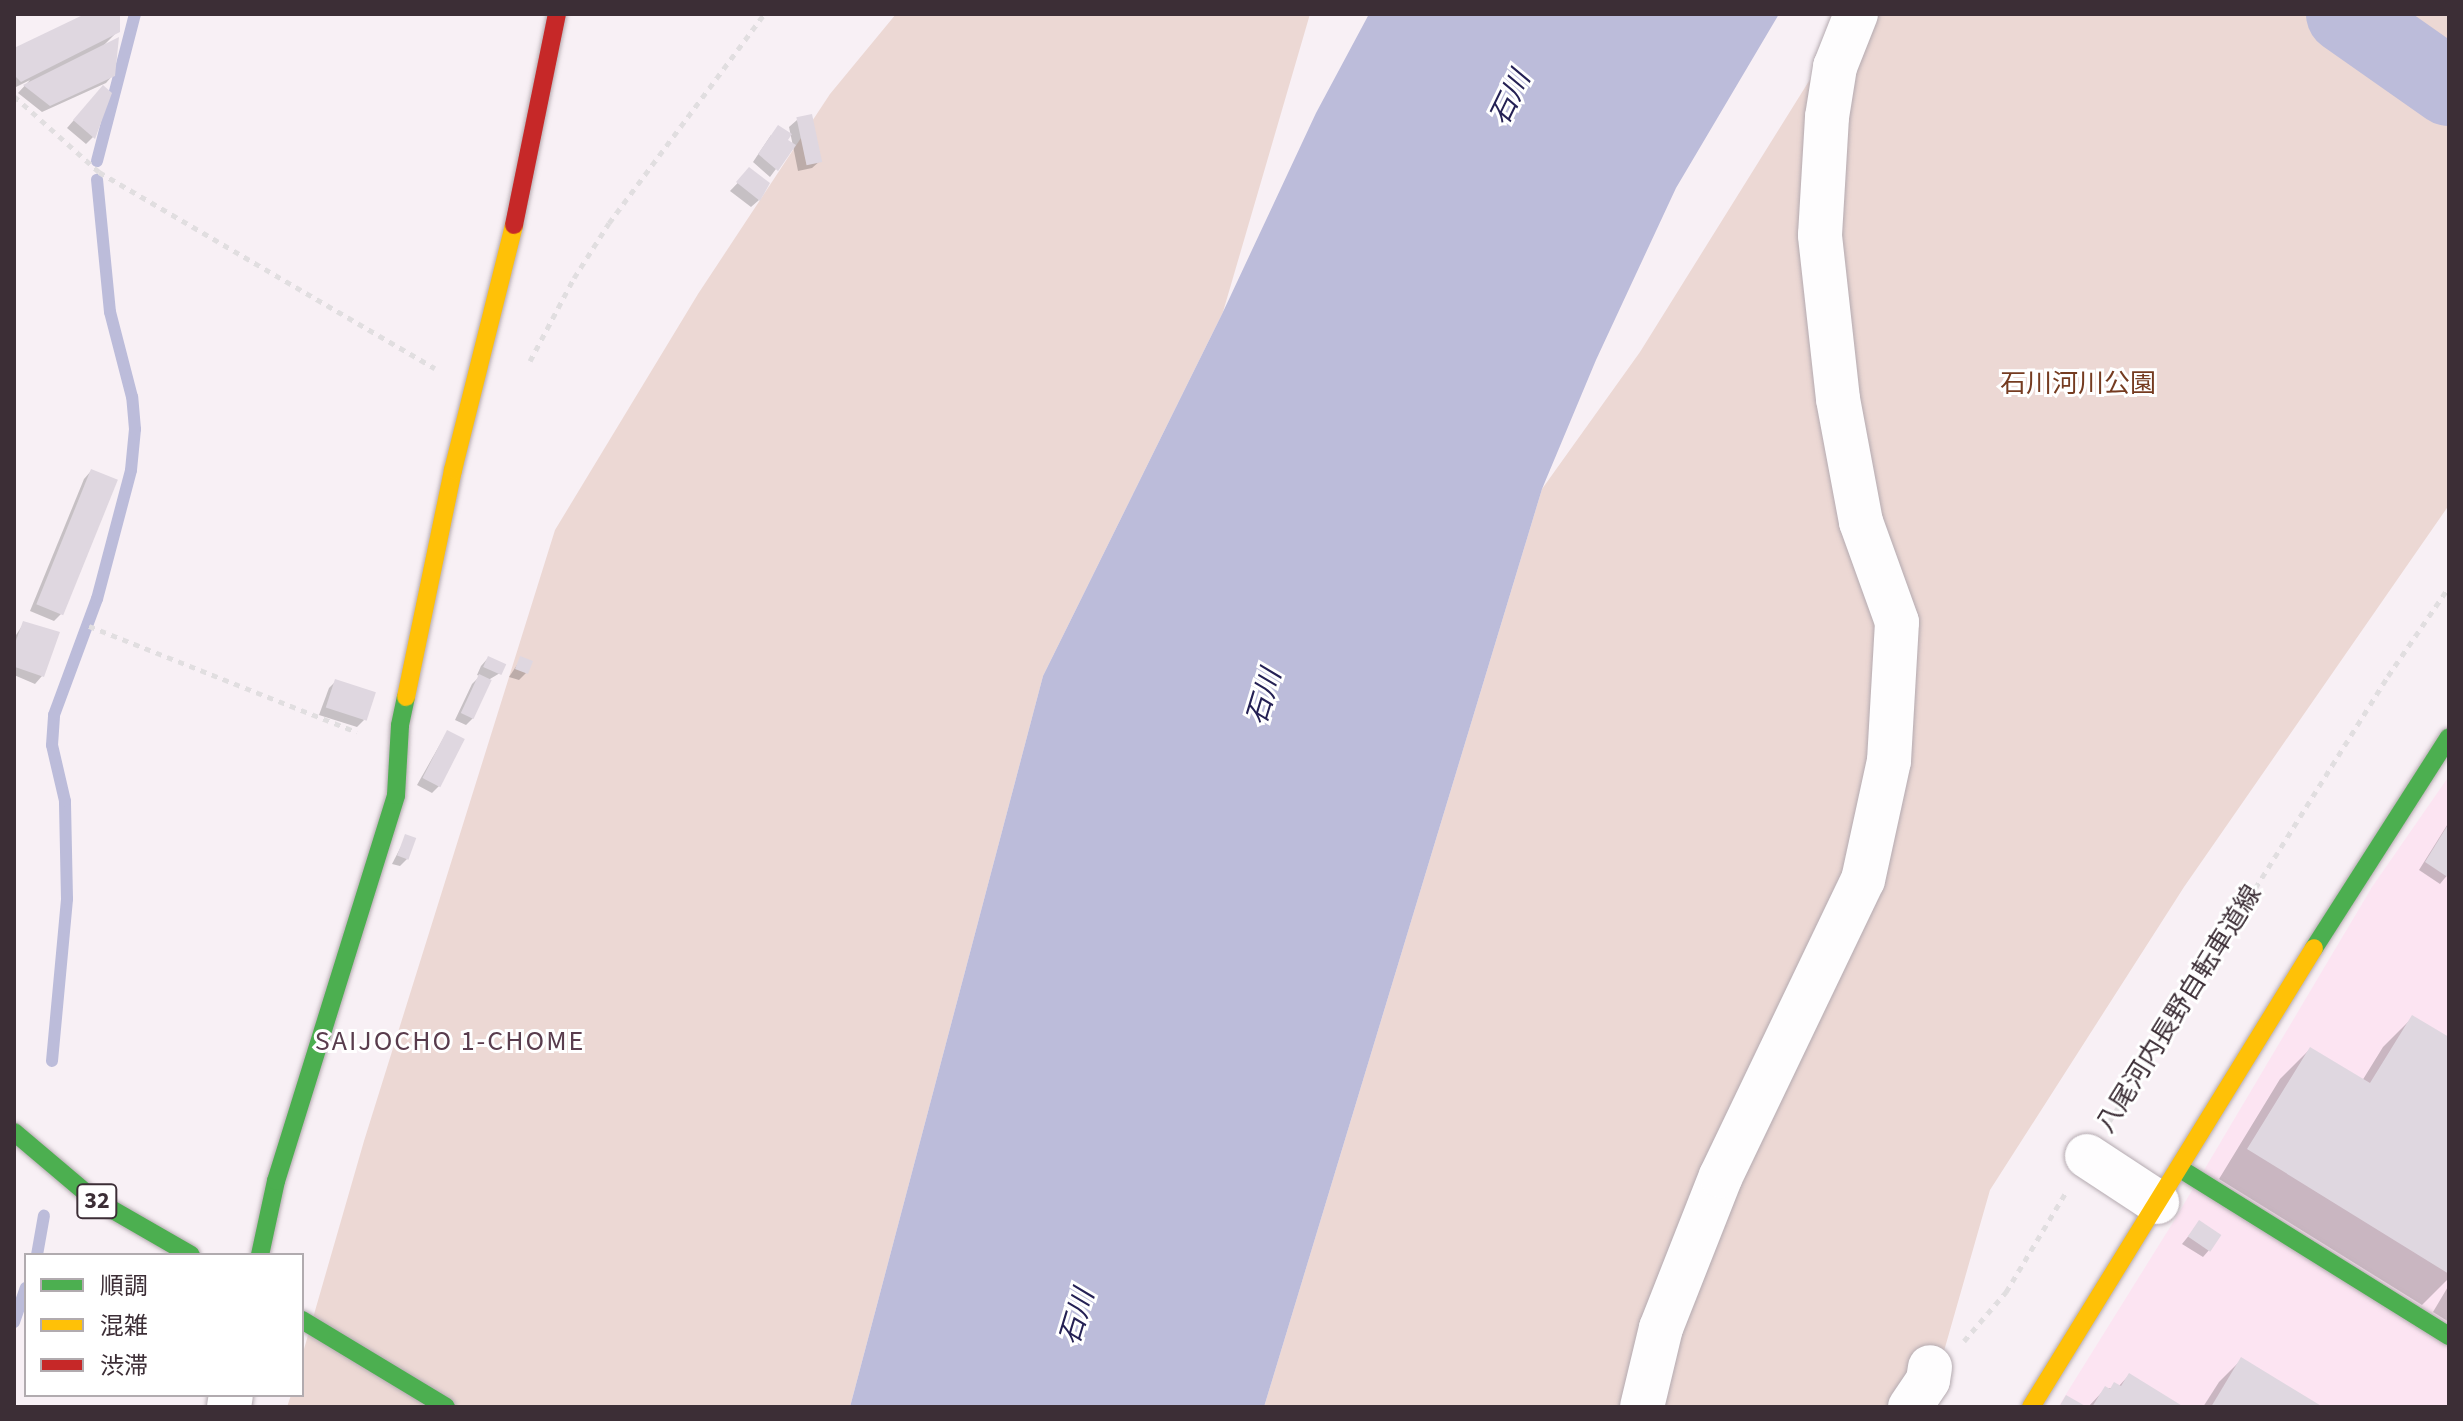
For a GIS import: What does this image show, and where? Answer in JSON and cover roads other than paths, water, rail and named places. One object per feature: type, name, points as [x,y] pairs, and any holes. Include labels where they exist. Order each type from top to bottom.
[{"type":"street","points":[[260,1253],[276,1181],[396,795],[400,725],[474,390],[505,270],[557,14]]},
{"type":"street","points":[[1642,1407],[1661,1328],[1721,1176],[1863,880],[1889,761],[1897,622],[1861,522],[1838,399],[1820,235],[1835,67],[1856,14]]},
{"type":"street","points":[[2031,1407],[2449,737]]},
{"type":"street","name":"32","points":[[14,1132],[92,1198],[188,1253]]},
{"type":"street","points":[[2087,1156],[2168,1185],[2449,1336]]},
{"type":"street","points":[[304,1321],[446,1407]]},
{"type":"street","points":[[1910,1407],[1928,1380],[1930,1367]]},
{"type":"water","name":"石川","points":[[1369,14],[1779,14],[1676,188],[1596,360],[1542,489],[1264,1407],[850,1407],[1043,676],[1223,312],[1316,113]]},
{"type":"waterway","points":[[97,161],[135,14]]},
{"type":"waterway","points":[[2345,14],[2449,87]]},
{"type":"waterway","points":[[52,1061],[67,899],[65,801],[52,745],[54,715],[97,599],[131,470],[135,429],[132,397],[110,312],[97,180]]},
{"type":"waterway","points":[[37,1253],[44,1216]]},
{"type":"waterway","points":[[14,1322],[24,1294]]},
{"type":"district","name":"SAIJOCHO 1-CHOME","points":[[450,1041]]},
{"type":"park label","name":"石川河川公園","points":[[2078,384]]}]
